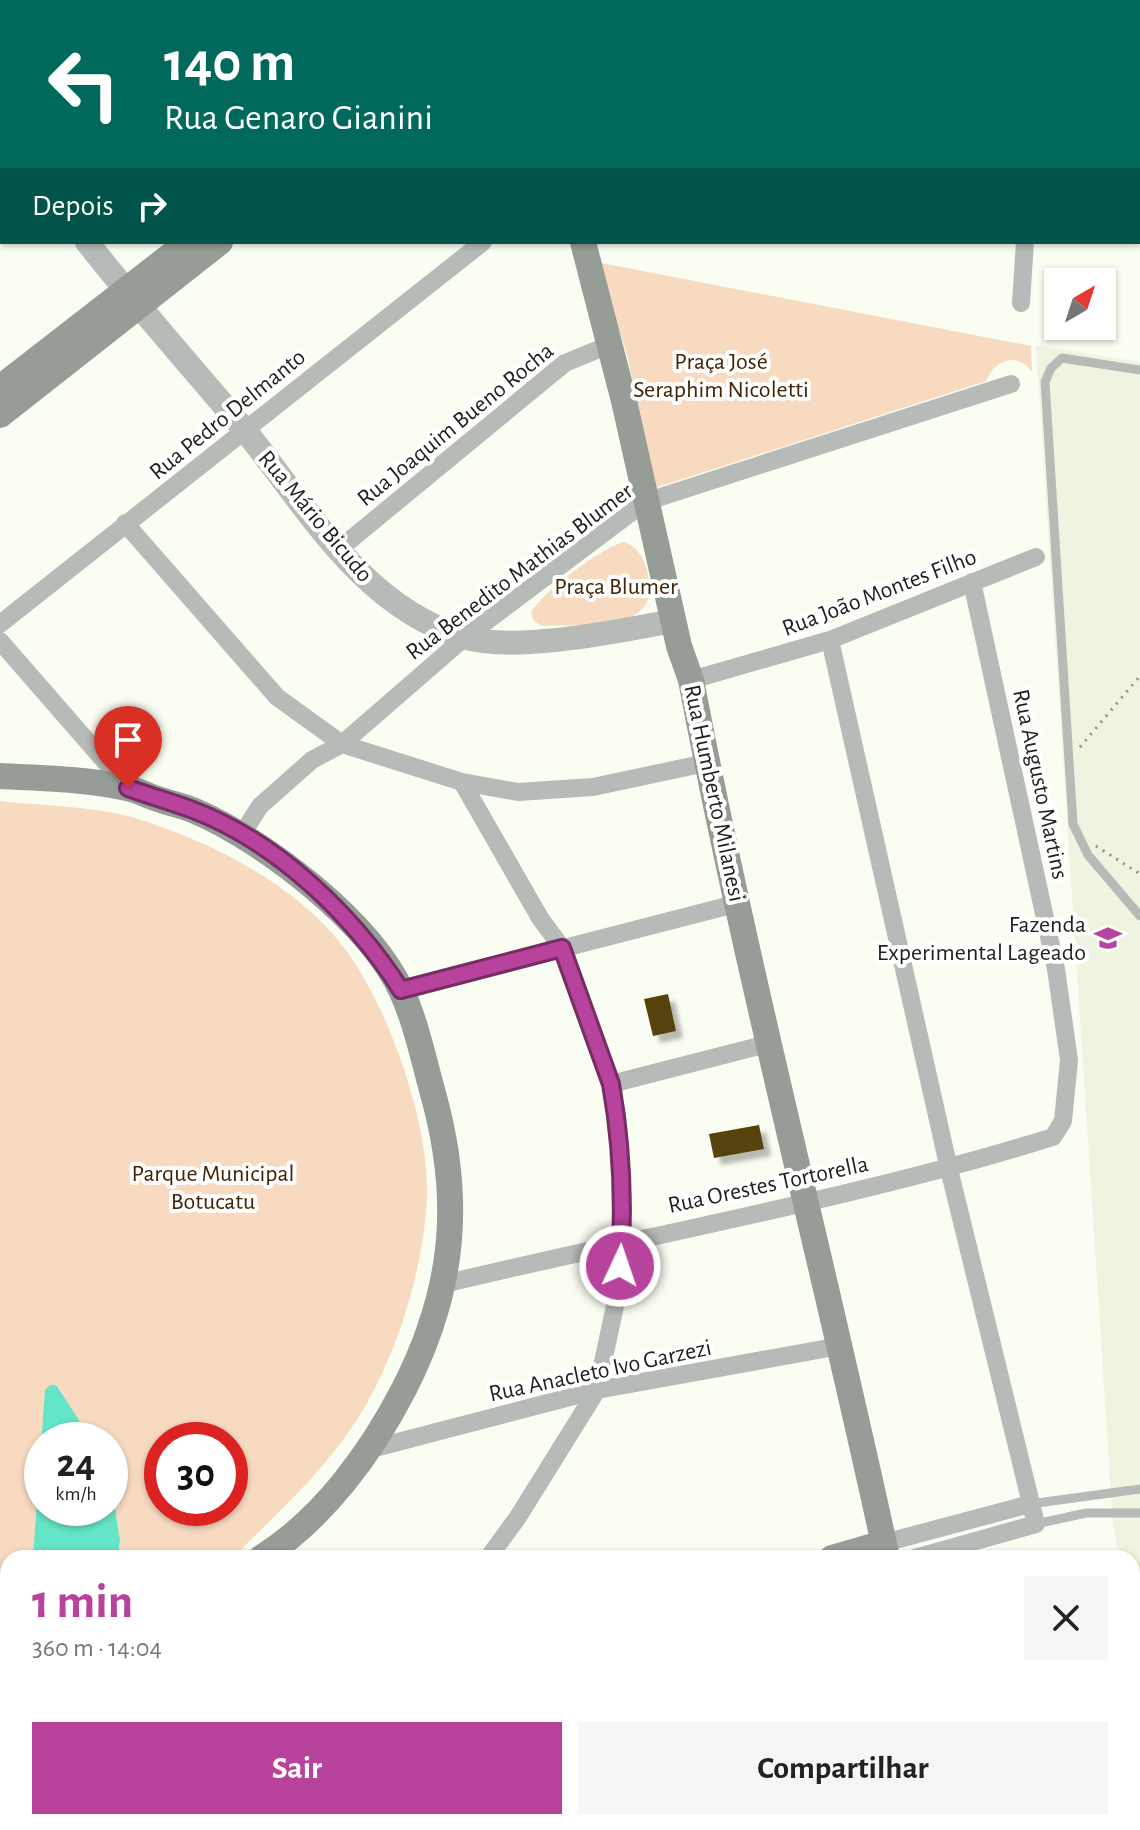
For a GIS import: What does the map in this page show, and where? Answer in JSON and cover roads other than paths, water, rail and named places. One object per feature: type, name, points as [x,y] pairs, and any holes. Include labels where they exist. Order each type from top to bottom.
[{"type":"main road","points":[[0,415],[132,299],[186,244]]},
{"type":"main road","points":[[0,388],[217,244]]},
{"type":"main road","name":"Rua Humberto Milanesi","points":[[584,244],[673,621],[691,680],[767,1044],[840,1346],[885,1550]]},
{"type":"main road","points":[[0,776],[128,788],[194,810],[242,834],[338,909],[383,962],[401,990],[434,1094],[451,1173],[449,1256],[444,1284],[416,1366],[371,1449],[324,1502],[270,1550]]},
{"type":"street","name":"Rua Mário Bicudo","points":[[89,244],[244,430],[338,550],[370,584],[425,619],[464,638],[550,640],[673,621]]},
{"type":"street","name":"Rua Pedro Delmanto","points":[[0,624],[480,244]]},
{"type":"street","points":[[1021,303],[1025,244]]},
{"type":"street","name":"Rua Joaquim Bueno Rocha","points":[[338,550],[565,363],[609,345]]},
{"type":"street","name":"Rua Benedito Mathias Blumer","points":[[242,834],[260,806],[312,760],[342,744],[464,638],[645,502],[1011,384]]},
{"type":"street","points":[[125,523],[277,697],[342,744],[462,782],[518,792],[553,792],[706,763]]},
{"type":"street","name":"Rua João Montes Filho","points":[[691,680],[830,640],[1036,557]]},
{"type":"street","name":"Rua Augusto Martins","points":[[972,582],[1061,1000],[1069,1060],[1063,1121],[1053,1137]]},
{"type":"street","points":[[830,640],[949,1169],[1036,1524],[943,1550]]},
{"type":"street","points":[[0,641],[128,788]]},
{"type":"street","points":[[462,782],[540,918],[562,948],[611,1084],[620,1156],[618,1292],[597,1390],[518,1517],[494,1550]]},
{"type":"street","points":[[401,990],[739,903]]},
{"type":"street","points":[[611,1084],[767,1044]]},
{"type":"street","name":"Rua Orestes Tortorella","points":[[444,1284],[621,1241],[949,1169],[1053,1137]]},
{"type":"street","name":"Rua Anacleto Ivo Garzezi","points":[[371,1449],[597,1390],[840,1346]]},
{"type":"street","points":[[888,1550],[1030,1504]]},
{"type":"lane","points":[[1140,370],[1062,358],[1051,368],[1045,382],[1073,824],[1080,840],[1140,916]]},
{"type":"lane","points":[[1030,1504],[1140,1489]]},
{"type":"lane","points":[[1036,1524],[1086,1513],[1140,1513]]},
{"type":"place","name":"Fazenda Experimental Lageado","points":[[1108,938]]},
{"type":"park label","name":"Praça José Seraphim Nicoletti","points":[[721,375]]},
{"type":"park label","name":"Praça Blumer","points":[[616,586]]},
{"type":"park label","name":"Parque Municipal Botucatu","points":[[213,1187]]}]
